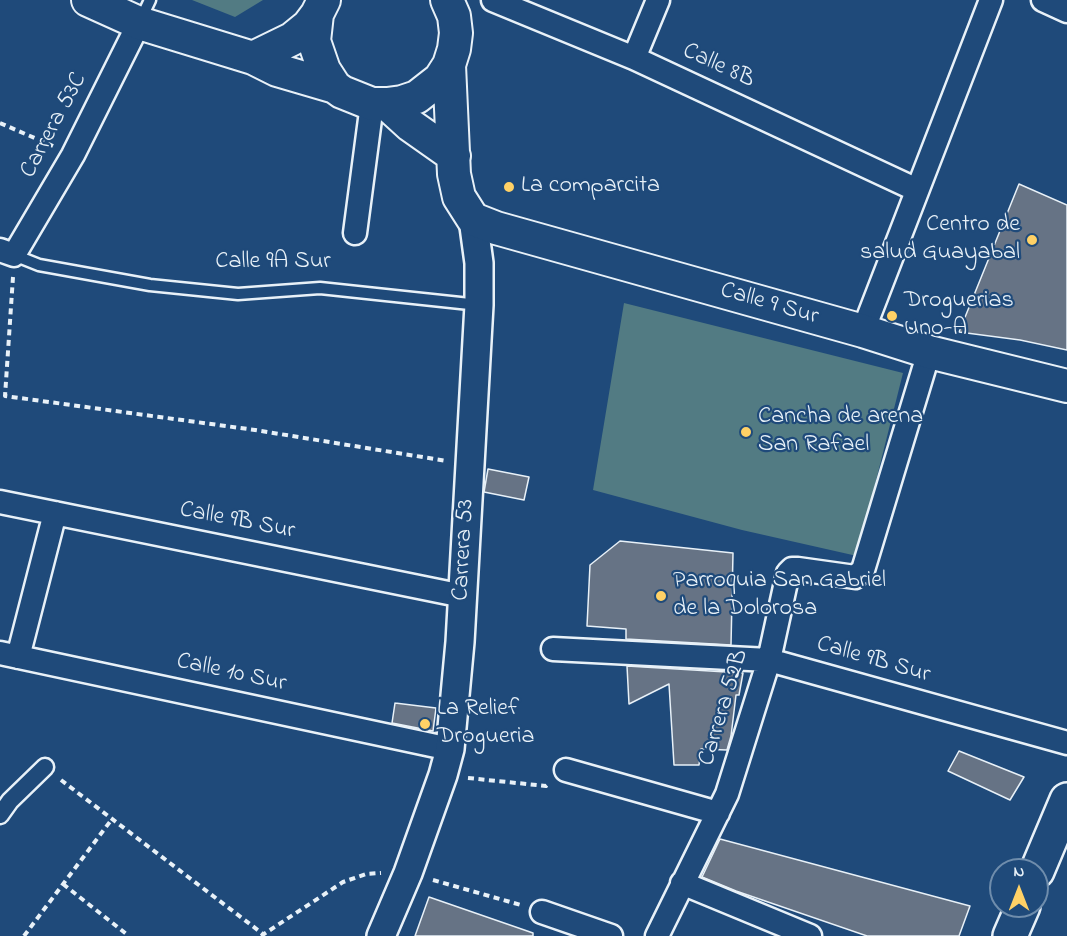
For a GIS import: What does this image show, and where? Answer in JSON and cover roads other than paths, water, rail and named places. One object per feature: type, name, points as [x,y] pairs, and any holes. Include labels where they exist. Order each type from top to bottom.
[{"type":"main road","points":[[88,0],[145,11],[277,70],[335,87],[342,92],[380,104],[454,156]]},
{"type":"main road","points":[[380,104],[402,102],[417,97],[440,79],[449,65],[456,33],[454,16],[447,0]]},
{"type":"main road","points":[[253,58],[292,39],[308,26],[320,7]]},
{"type":"main road","points":[[320,7],[315,25],[316,49],[324,70],[335,87]]},
{"type":"main road","name":"Carrera 53","points":[[449,65],[454,174],[459,197],[473,219]]},
{"type":"main road","name":"Calle 9 Sur","points":[[473,219],[496,228],[863,331],[928,352],[1067,386]]},
{"type":"main road","points":[[1042,858],[1067,800]]},
{"type":"main road","points":[[1010,936],[1018,918]]},
{"type":"street","name":"Calle 8B","points":[[493,0],[634,58],[917,190]]},
{"type":"street","points":[[634,58],[658,0]]},
{"type":"street","points":[[863,331],[991,0]]},
{"type":"street","points":[[1043,0],[1067,11]]},
{"type":"street","name":"Carrera 53C","points":[[7,253],[73,155],[145,11]]},
{"type":"street","points":[[356,233],[380,104]]},
{"type":"street","name":"Carrera 53","points":[[381,936],[408,873],[443,775],[450,748],[463,596],[479,305],[479,263],[473,219]]},
{"type":"street","name":"Carrera 52B","points":[[657,936],[727,794],[769,660],[786,578],[792,569],[848,577],[855,577],[863,570],[928,352]]},
{"type":"street","name":"Calle 9B Sur","points":[[0,502],[463,596]]},
{"type":"street","points":[[9,655],[55,513]]},
{"type":"street","name":"Calle 9B Sur","points":[[553,649],[769,660],[1067,743]]},
{"type":"street","name":"Calle 10 Sur","points":[[9,655],[450,748]]},
{"type":"street","points":[[0,815],[10,801],[45,767]]},
{"type":"street","points":[[566,770],[718,813]]},
{"type":"street","points":[[682,883],[810,936]]},
{"type":"street","points":[[542,912],[611,936]]},
{"type":"lane","name":"Calle 9A Sur","points":[[7,253],[39,265],[150,285],[238,294],[320,288],[479,305]]},
{"type":"place","name":"La comparcita","points":[[509,187]]},
{"type":"place","name":"Centro de salud Guayabal","points":[[1032,240]]},
{"type":"place","name":"Droguerias Uno-A","points":[[892,316]]},
{"type":"place","name":"Cancha de arena San Rafael","points":[[746,432]]},
{"type":"place","name":"Parroquia San Gabriel de la Dolorosa","points":[[661,596]]},
{"type":"place","name":"La Relief Drogueria","points":[[425,724]]}]
